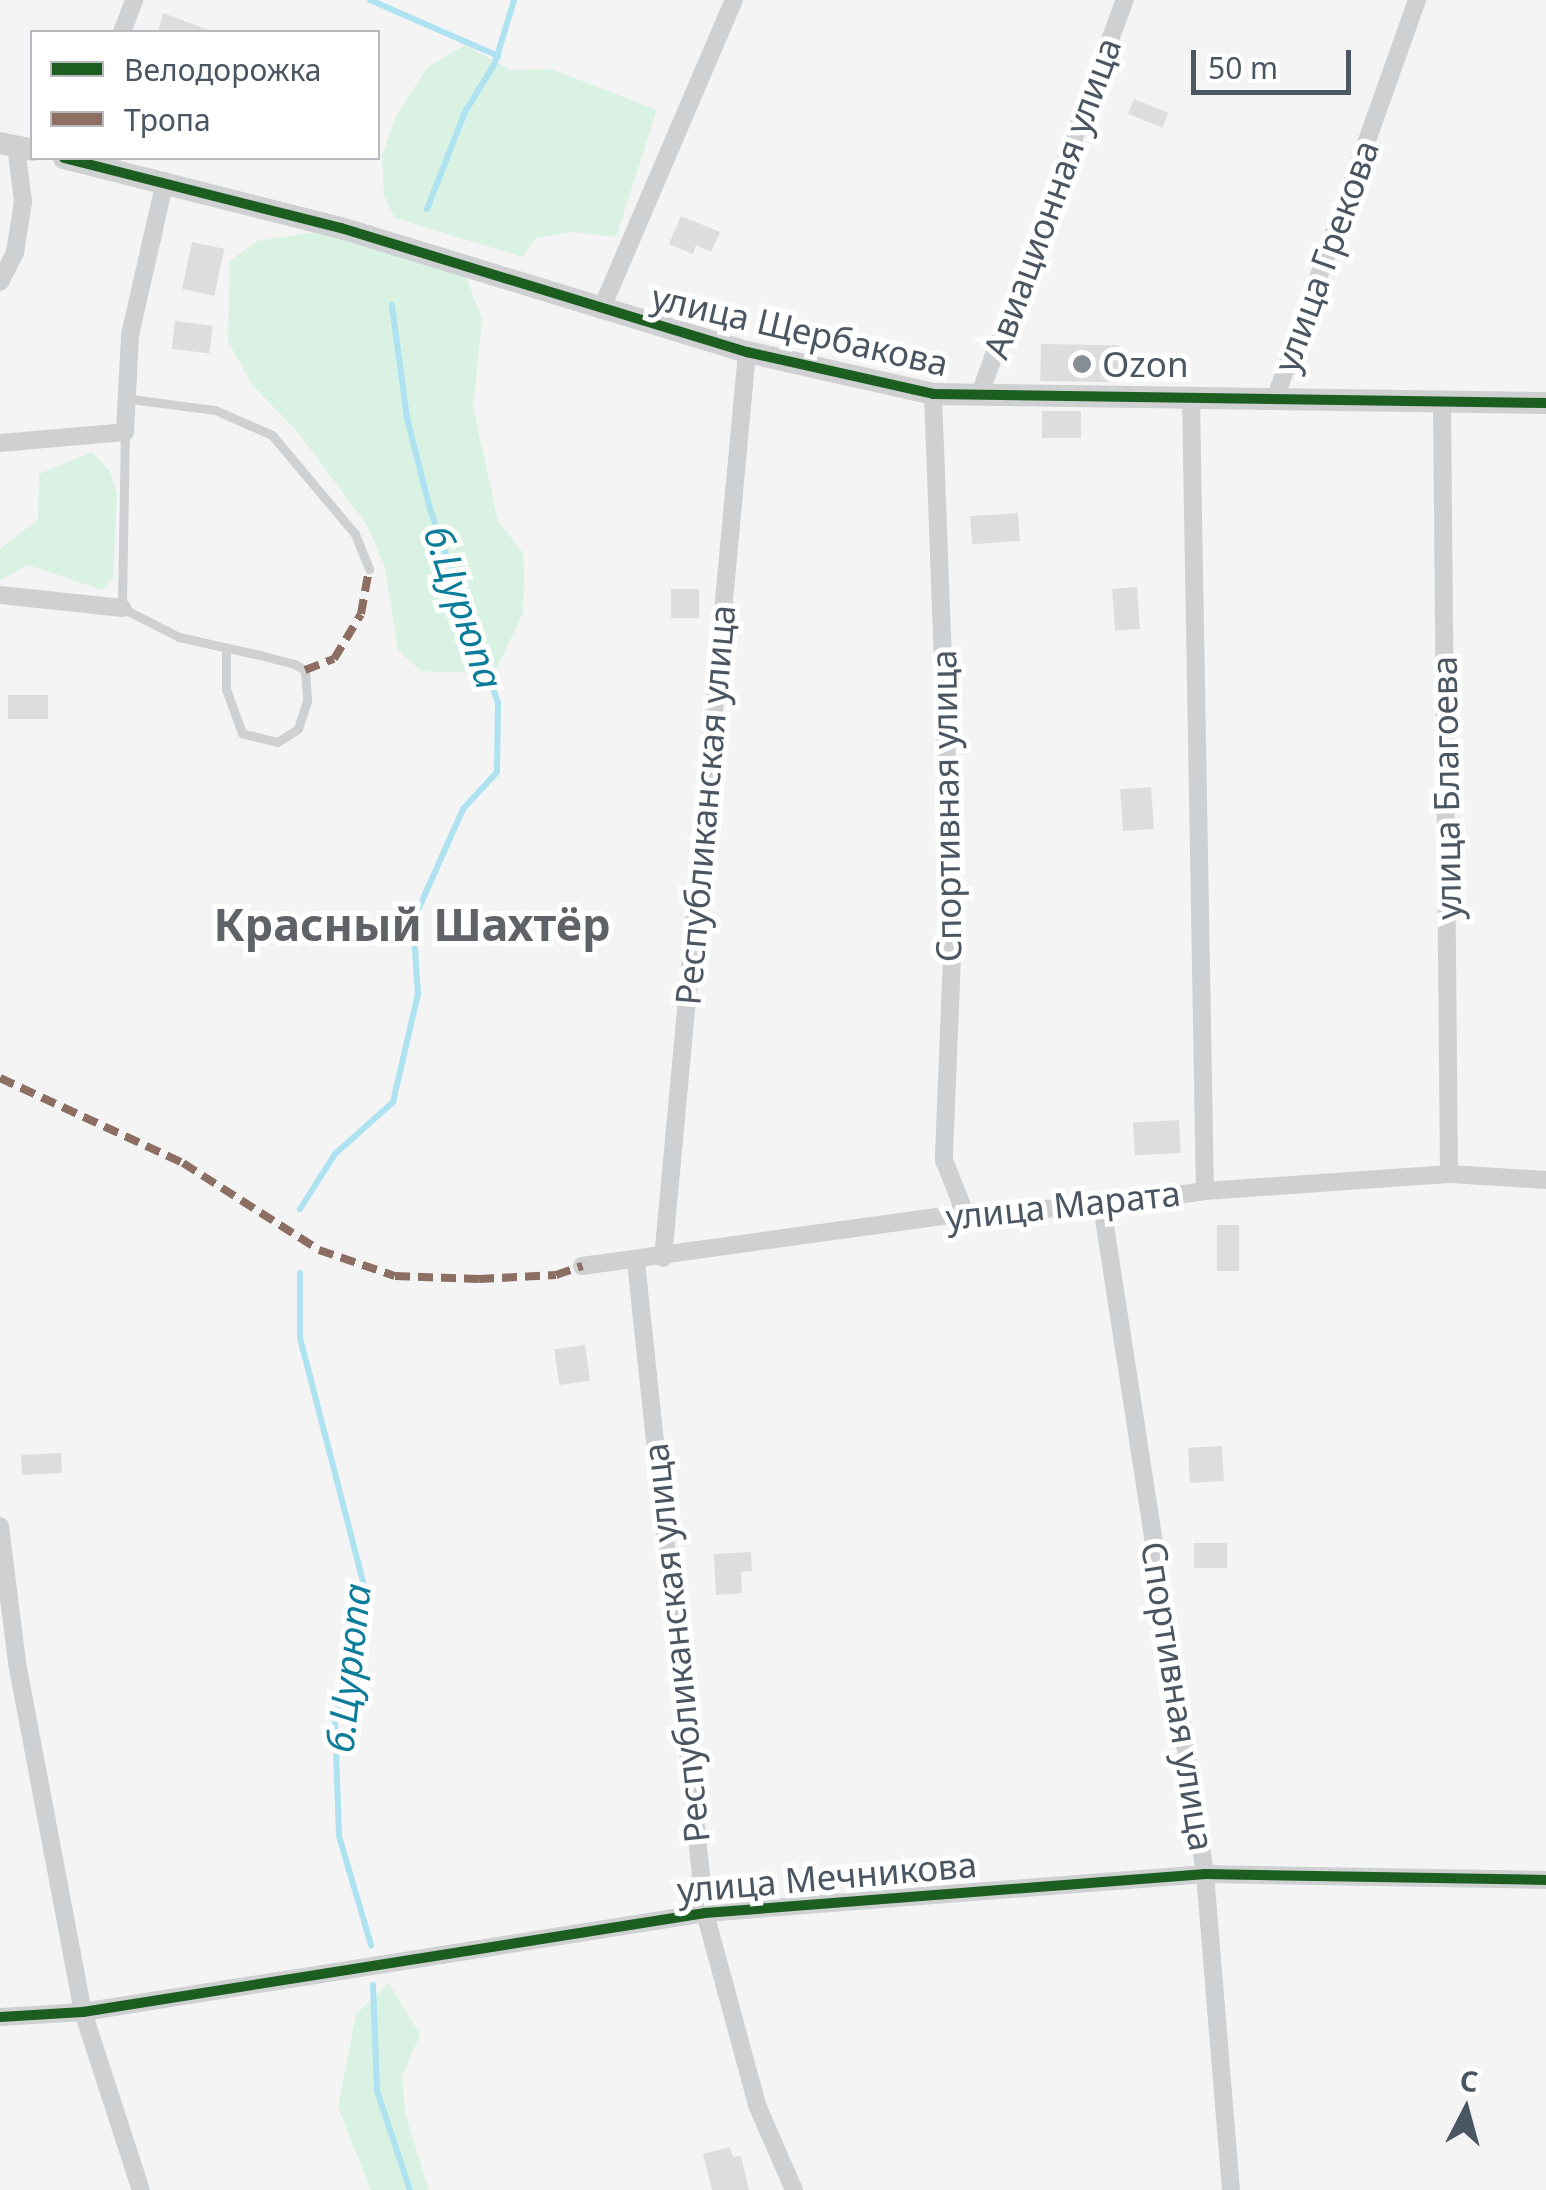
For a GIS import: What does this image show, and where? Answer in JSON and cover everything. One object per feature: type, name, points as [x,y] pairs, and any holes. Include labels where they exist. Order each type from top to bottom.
[{"type":"street","points":[[123,30],[134,0]]},
{"type":"street","points":[[601,310],[734,0]]},
{"type":"street","name":"Авиационная улица","points":[[980,396],[1125,0]]},
{"type":"street","name":"улица Грекова","points":[[1275,399],[1417,0]]},
{"type":"street","points":[[0,282],[15,252],[23,202],[16,146]]},
{"type":"street","name":"улица Щербакова","points":[[77,160],[165,182],[747,352],[933,394],[1546,403]]},
{"type":"street","points":[[0,443],[125,432],[130,399],[130,336],[165,182]]},
{"type":"street","name":"Республиканская улица","points":[[664,1258],[747,352]]},
{"type":"street","name":"Спортивная улица","points":[[933,394],[953,931],[944,1160],[965,1213]]},
{"type":"street","points":[[1191,400],[1205,1191]]},
{"type":"street","name":"улица Благоева","points":[[1442,402],[1449,1174]]},
{"type":"street","points":[[0,594],[122,608]]},
{"type":"street","name":"улица Марата","points":[[582,1266],[636,1262],[965,1213],[1102,1206],[1205,1191],[1449,1174],[1546,1180]]},
{"type":"street","name":"Спортивная улица","points":[[1102,1206],[1205,1874],[1230,2190]]},
{"type":"street","name":"Республиканская улица","points":[[636,1262],[705,1912],[757,2106],[794,2190]]},
{"type":"street","points":[[0,1526],[18,1663],[83,2012],[141,2190]]},
{"type":"street","name":"улица Мечникова","points":[[0,2017],[83,2012],[705,1912],[1205,1874],[1546,1880]]},
{"type":"lane","points":[[130,399],[215,410],[272,435],[355,534],[370,569]]},
{"type":"lane","points":[[125,432],[122,608],[179,637],[226,648],[306,670],[307,701],[298,729],[277,742],[242,733],[226,690],[226,648]]},
{"type":"green space","points":[[465,45],[511,70],[551,69],[657,110],[616,237],[572,232],[536,238],[522,257],[395,218],[384,196],[382,155],[397,114],[428,67]]},
{"type":"green space","points":[[341,228],[462,265],[482,320],[473,407],[498,521],[523,553],[524,575],[523,613],[494,674],[421,671],[398,650],[385,567],[367,525],[296,430],[252,385],[228,341],[230,261],[257,241]]},
{"type":"green space","points":[[92,452],[110,471],[117,494],[113,578],[102,590],[28,565],[0,580],[0,549],[38,519],[39,474]]},
{"type":"green space","points":[[389,1983],[420,2035],[402,2076],[405,2114],[429,2190],[371,2190],[338,2107],[356,2014]]},
{"type":"building","points":[[163,13],[208,30],[159,30]]},
{"type":"building","points":[[1134,99],[1168,113],[1162,128],[1128,114]]},
{"type":"building","points":[[681,216],[720,232],[711,252],[696,245],[693,254],[669,244]]},
{"type":"building","points":[[192,242],[224,249],[214,296],[182,289]]},
{"type":"building","points":[[175,321],[213,326],[209,353],[172,349]]},
{"type":"building","points":[[1041,344],[1119,345],[1118,382],[1040,381]]},
{"type":"building","points":[[1042,411],[1081,411],[1081,438],[1042,438]]},
{"type":"building","points":[[1018,513],[1020,541],[972,544],[970,516]]},
{"type":"building","points":[[1137,587],[1140,629],[1115,631],[1112,589]]},
{"type":"building","points":[[671,589],[699,589],[699,618],[671,618]]},
{"type":"building","points":[[8,695],[48,695],[48,719],[8,719]]},
{"type":"building","points":[[1151,787],[1154,829],[1123,831],[1120,789]]},
{"type":"building","points":[[1179,1120],[1181,1153],[1135,1155],[1133,1122]]},
{"type":"building","points":[[1217,1225],[1239,1225],[1239,1271],[1217,1271]]},
{"type":"building","points":[[585,1345],[590,1381],[559,1385],[554,1349]]},
{"type":"building","points":[[1222,1446],[1224,1481],[1190,1483],[1188,1448]]},
{"type":"building","points":[[61,1453],[62,1473],[22,1475],[21,1455]]},
{"type":"building","points":[[1194,1543],[1227,1543],[1227,1568],[1194,1568]]},
{"type":"building","points":[[751,1552],[752,1571],[741,1572],[742,1593],[716,1595],[714,1554]]},
{"type":"building","points":[[730,2147],[733,2157],[741,2156],[749,2190],[712,2190],[703,2154]]},
{"type":"waterway","points":[[370,0],[498,56]]},
{"type":"waterway","name":"б.Цурюпа","points":[[427,209],[465,112],[495,63],[514,0]]},
{"type":"waterway","name":"б.Цурюпа","points":[[300,1209],[335,1154],[393,1102],[418,994],[413,921],[463,809],[497,772],[498,703],[430,509],[407,418],[392,305]]},
{"type":"waterway","name":"б.Цурюпа","points":[[300,1273],[300,1338],[364,1585],[335,1721],[339,1836],[371,1945]]},
{"type":"waterway","name":"б.Цурюпа","points":[[373,1985],[377,2091],[410,2190]]},
{"type":"marked path","points":[[305,670],[334,659],[361,614],[369,569]]},
{"type":"marked path","points":[[0,1078],[183,1163],[319,1250],[395,1276],[479,1279],[556,1275],[582,1266]]},
{"type":"cycle path","points":[[72,160],[341,228],[747,352],[933,394],[1546,403]]},
{"type":"cycle path","points":[[0,2017],[83,2012],[705,1913],[1205,1874],[1546,1880]]},
{"type":"place","name":"Ozon","points":[[1082,364]]},
{"type":"district","name":"Красный Шахтёр","points":[[412,924]]}]
